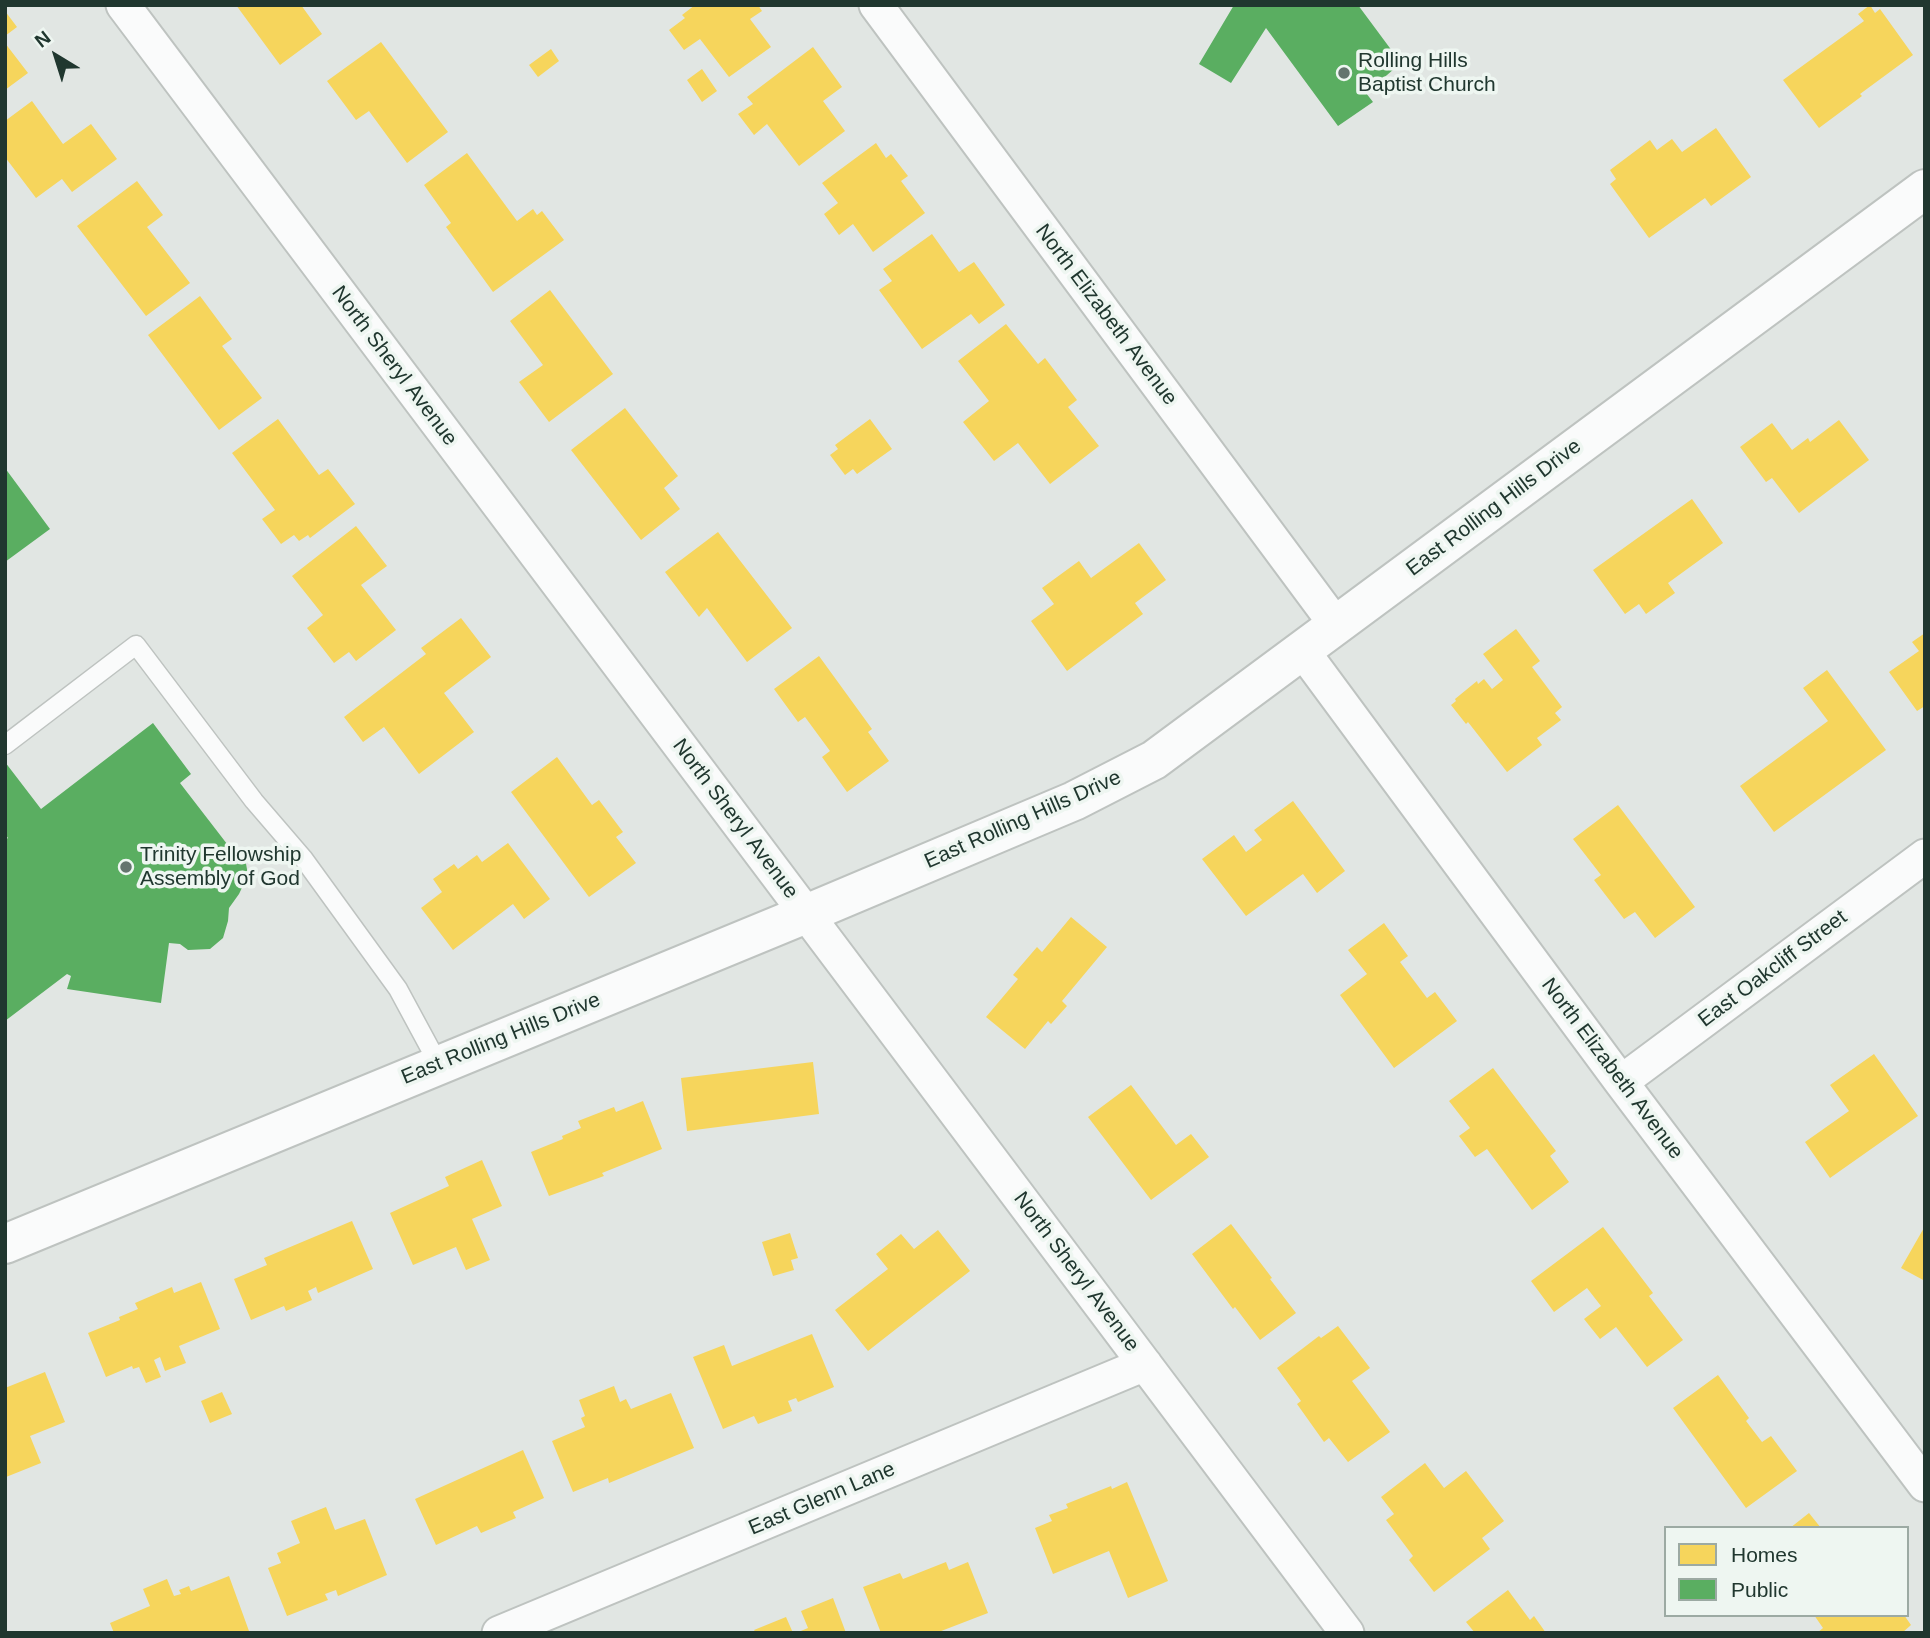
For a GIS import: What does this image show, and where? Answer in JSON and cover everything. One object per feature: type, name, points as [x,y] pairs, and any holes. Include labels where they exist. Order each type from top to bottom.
[{"type":"street","name":"North Sheryl Avenue","points":[[123,5],[1347,1633]]},
{"type":"street","name":"North Elizabeth Avenue","points":[[876,5],[1336,625]]},
{"type":"street","name":"East Rolling Hills Drive","points":[[5,1244],[806,914],[1074,801],[1154,760],[1925,188]]},
{"type":"street","name":"North Elizabeth Avenue","points":[[1302,650],[1621,1082],[1925,1485]]},
{"type":"street","name":"East Oakcliff Street","points":[[1621,1082],[1925,856]]},
{"type":"street","name":"East Glenn Lane","points":[[499,1633],[1145,1364]]},
{"type":"lane","points":[[5,745],[136,645],[254,801],[303,858],[398,989],[439,1065]]},
{"type":"building: Homes","points":[[236,5],[301,5],[322,34],[280,65]]},
{"type":"building: Homes","points":[[695,5],[758,5],[762,11],[750,19],[771,47],[729,77],[700,39],[684,50],[669,30],[685,18],[682,15]]},
{"type":"building: Homes","points":[[1870,5],[1875,13],[1880,9],[1913,55],[1819,128],[1783,80],[1864,21],[1858,14]]},
{"type":"building: Homes","points":[[5,11],[17,27],[5,36]]},
{"type":"building: Homes","points":[[381,42],[448,132],[407,163],[369,111],[356,120],[327,81]]},
{"type":"building: Homes","points":[[5,43],[28,73],[5,90]]},
{"type":"building: Homes","points":[[813,47],[842,87],[823,101],[845,131],[799,166],[767,124],[754,135],[738,114],[753,104],[747,97]]},
{"type":"building: Homes","points":[[551,49],[559,61],[538,77],[529,65]]},
{"type":"building: Homes","points":[[702,69],[717,91],[702,102],[687,80]]},
{"type":"building: Homes","points":[[32,101],[63,144],[91,124],[117,159],[72,192],[62,179],[36,198],[5,157],[5,121]]},
{"type":"building: Homes","points":[[1716,128],[1751,177],[1711,206],[1705,198],[1649,238],[1610,184],[1616,179],[1610,170],[1650,140],[1657,150],[1672,139],[1682,152]]},
{"type":"building: Homes","points":[[876,143],[886,158],[891,154],[908,176],[901,181],[925,213],[873,252],[853,224],[839,235],[824,214],[838,203],[822,183]]},
{"type":"building: Homes","points":[[467,153],[517,221],[533,209],[537,215],[542,211],[564,240],[493,292],[446,227],[451,223],[424,185]]},
{"type":"building: Homes","points":[[137,181],[163,215],[147,227],[190,283],[146,316],[77,226]]},
{"type":"building: Homes","points":[[932,234],[959,272],[974,262],[1005,305],[979,324],[971,314],[922,349],[879,290],[892,281],[883,269]]},
{"type":"building: Homes","points":[[550,290],[613,374],[549,422],[519,382],[543,365],[510,321]]},
{"type":"building: Homes","points":[[200,296],[232,339],[222,346],[262,398],[219,430],[148,335]]},
{"type":"building: Homes","points":[[1006,324],[1038,364],[1045,358],[1077,400],[1068,407],[1099,446],[1050,484],[1018,443],[994,461],[963,422],[989,401],[958,361]]},
{"type":"building: Homes","points":[[625,408],[678,476],[664,488],[680,509],[641,540],[571,450]]},
{"type":"building: Homes","points":[[278,419],[319,475],[328,469],[355,504],[310,538],[308,535],[299,541],[294,535],[281,544],[262,519],[275,510],[232,453]]},
{"type":"building: Homes","points":[[870,419],[892,449],[857,474],[853,469],[845,475],[830,455],[838,449],[835,445]]},
{"type":"building: Homes","points":[[1839,420],[1869,460],[1799,513],[1772,478],[1766,482],[1740,447],[1772,423],[1792,450],[1808,438],[1810,442]]},
{"type":"building: Homes","points":[[1692,499],[1723,543],[1668,583],[1675,593],[1646,614],[1639,604],[1625,614],[1593,570]]},
{"type":"building: Homes","points":[[356,526],[387,566],[361,585],[396,630],[356,661],[349,652],[334,663],[307,628],[323,615],[292,576]]},
{"type":"building: Homes","points":[[718,532],[792,628],[747,662],[707,608],[699,617],[665,572]]},
{"type":"building: Homes","points":[[1139,543],[1166,580],[1135,603],[1143,614],[1067,671],[1031,621],[1054,604],[1042,588],[1079,561],[1091,578]]},
{"type":"building: Homes","points":[[461,618],[491,657],[444,693],[474,732],[419,774],[384,727],[363,742],[344,717],[426,654],[421,648]]},
{"type":"building: Homes","points":[[1516,629],[1540,661],[1532,667],[1562,707],[1555,713],[1561,720],[1537,738],[1542,745],[1507,772],[1468,722],[1466,724],[1451,705],[1477,681],[1478,684],[1484,679],[1492,689],[1503,680],[1483,654]]},
{"type":"building: Homes","points":[[1925,633],[1925,706],[1917,711],[1889,672],[1919,651],[1912,642]]},
{"type":"building: Homes","points":[[819,656],[872,729],[868,732],[889,761],[847,792],[822,757],[830,751],[805,717],[798,722],[774,689]]},
{"type":"building: Homes","points":[[1827,670],[1886,750],[1774,832],[1740,786],[1828,721],[1803,688]]},
{"type":"building: Homes","points":[[557,757],[592,805],[599,800],[623,832],[616,837],[636,863],[589,897],[511,792]]},
{"type":"building: Homes","points":[[1293,801],[1345,871],[1317,893],[1303,874],[1246,916],[1202,859],[1234,835],[1246,852],[1262,840],[1254,830]]},
{"type":"building: Homes","points":[[1618,805],[1695,907],[1655,938],[1635,912],[1624,919],[1594,880],[1601,875],[1573,839]]},
{"type":"building: Homes","points":[[508,843],[550,899],[524,919],[513,904],[453,950],[421,908],[442,892],[433,879],[454,864],[458,869],[477,855],[482,862]]},
{"type":"building: Homes","points":[[1071,917],[1107,947],[1062,1001],[1067,1006],[1051,1024],[1048,1021],[1025,1049],[986,1017],[1018,979],[1013,975],[1037,947],[1042,952]]},
{"type":"building: Homes","points":[[1384,923],[1408,956],[1400,962],[1427,998],[1435,992],[1457,1021],[1394,1068],[1340,995],[1367,974],[1348,950]]},
{"type":"building: Homes","points":[[1874,1054],[1918,1116],[1830,1178],[1805,1142],[1849,1111],[1830,1085]]},
{"type":"building: Homes","points":[[813,1062],[819,1114],[687,1131],[681,1078]]},
{"type":"building: Homes","points":[[1493,1068],[1556,1151],[1550,1156],[1569,1182],[1532,1210],[1487,1149],[1475,1157],[1459,1136],[1470,1128],[1449,1101]]},
{"type":"building: Homes","points":[[1131,1085],[1176,1145],[1191,1134],[1209,1157],[1151,1200],[1088,1117]]},
{"type":"building: Homes","points":[[643,1101],[662,1149],[602,1173],[604,1176],[549,1196],[531,1152],[563,1139],[562,1136],[581,1128],[578,1121],[614,1107],[616,1112]]},
{"type":"building: Homes","points":[[482,1160],[502,1206],[472,1219],[490,1260],[466,1270],[456,1247],[413,1265],[390,1213],[449,1186],[445,1177]]},
{"type":"building: Homes","points":[[352,1221],[373,1269],[318,1293],[316,1287],[308,1291],[312,1300],[286,1311],[284,1306],[251,1320],[234,1279],[267,1265],[264,1258]]},
{"type":"building: Homes","points":[[1231,1224],[1296,1313],[1260,1340],[1192,1254]]},
{"type":"building: Homes","points":[[1925,1226],[1925,1281],[1901,1268]]},
{"type":"building: Homes","points":[[1603,1227],[1653,1293],[1649,1296],[1683,1340],[1647,1367],[1616,1327],[1600,1339],[1584,1319],[1601,1306],[1587,1288],[1554,1312],[1531,1281]]},
{"type":"building: Homes","points":[[938,1230],[970,1271],[868,1351],[835,1310],[888,1269],[876,1254],[901,1234],[914,1249]]},
{"type":"building: Homes","points":[[790,1233],[798,1258],[791,1260],[794,1270],[773,1276],[762,1242]]},
{"type":"building: Homes","points":[[201,1282],[220,1329],[179,1346],[186,1363],[165,1371],[160,1357],[154,1360],[161,1377],[146,1383],[139,1367],[133,1369],[132,1366],[106,1377],[88,1333],[120,1320],[119,1317],[138,1309],[135,1303],[172,1287],[174,1293]]},
{"type":"building: Homes","points":[[1338,1326],[1370,1368],[1352,1381],[1390,1432],[1348,1462],[1329,1438],[1324,1442],[1297,1404],[1301,1401],[1277,1368],[1319,1336],[1321,1338]]},
{"type":"building: Homes","points":[[812,1334],[834,1387],[798,1402],[796,1398],[788,1401],[792,1411],[758,1424],[754,1416],[723,1429],[693,1357],[724,1345],[732,1366]]},
{"type":"building: Homes","points":[[45,1372],[65,1422],[30,1436],[41,1463],[6,1477],[5,1388]]},
{"type":"building: Homes","points":[[1718,1375],[1749,1418],[1746,1421],[1762,1442],[1771,1436],[1797,1471],[1746,1508],[1673,1408]]},
{"type":"building: Homes","points":[[614,1386],[620,1402],[626,1399],[631,1409],[671,1393],[694,1448],[609,1483],[608,1478],[573,1492],[552,1441],[585,1427],[581,1418],[585,1416],[579,1400]]},
{"type":"building: Homes","points":[[222,1392],[232,1414],[210,1423],[201,1401]]},
{"type":"building: Homes","points":[[523,1450],[544,1498],[513,1512],[516,1518],[481,1533],[477,1526],[436,1545],[415,1499]]},
{"type":"building: Homes","points":[[1425,1463],[1444,1488],[1466,1471],[1504,1521],[1482,1538],[1490,1549],[1434,1592],[1409,1560],[1413,1556],[1386,1520],[1394,1514],[1381,1497]]},
{"type":"building: Homes","points":[[1127,1482],[1168,1581],[1128,1598],[1109,1551],[1053,1574],[1035,1528],[1052,1521],[1049,1515],[1068,1508],[1066,1504]]},
{"type":"building: Homes","points":[[326,1507],[335,1530],[365,1519],[387,1575],[338,1596],[336,1590],[325,1594],[328,1600],[287,1616],[268,1568],[281,1563],[277,1553],[300,1543],[291,1521]]},
{"type":"building: Homes","points":[[1809,1513],[1819,1526],[1793,1526]]},
{"type":"building: Homes","points":[[946,1562],[949,1570],[968,1562],[988,1613],[936,1633],[881,1633],[863,1587],[900,1573],[903,1579]]},
{"type":"building: Homes","points":[[229,1576],[249,1631],[246,1633],[114,1633],[110,1623],[150,1606],[143,1589],[167,1579],[174,1596],[181,1594],[179,1590],[189,1586],[191,1591]]},
{"type":"building: Homes","points":[[1508,1590],[1530,1620],[1534,1616],[1546,1633],[1475,1633],[1466,1622]]},
{"type":"building: Homes","points":[[833,1598],[846,1633],[796,1633],[808,1628],[801,1611]]},
{"type":"building: Homes","points":[[786,1617],[793,1633],[756,1633],[754,1630]]},
{"type":"building: Homes","points":[[1815,1617],[1905,1617],[1911,1625],[1902,1633],[1817,1633],[1823,1628]]},
{"type":"building: Public","name":"Rolling Hills Baptist Church","points":[[1234,5],[1358,5],[1401,63],[1366,93],[1373,102],[1338,126],[1266,28],[1231,83],[1199,64]]},
{"type":"building: Public","points":[[5,468],[50,529],[5,562]]},
{"type":"building: Public","name":"Trinity Fellowship Assembly of God","points":[[153,723],[191,774],[180,783],[234,853],[239,849],[245,858],[248,875],[229,908],[223,938],[210,949],[188,950],[180,944],[169,943],[161,1003],[67,989],[71,976],[67,974],[5,1021],[5,840],[8,838],[5,834],[5,762],[41,809]]},
{"type":"place","name":"Rolling Hills Baptist Church","points":[[1344,73]]},
{"type":"place","name":"Trinity Fellowship Assembly of God","points":[[126,867]]}]
